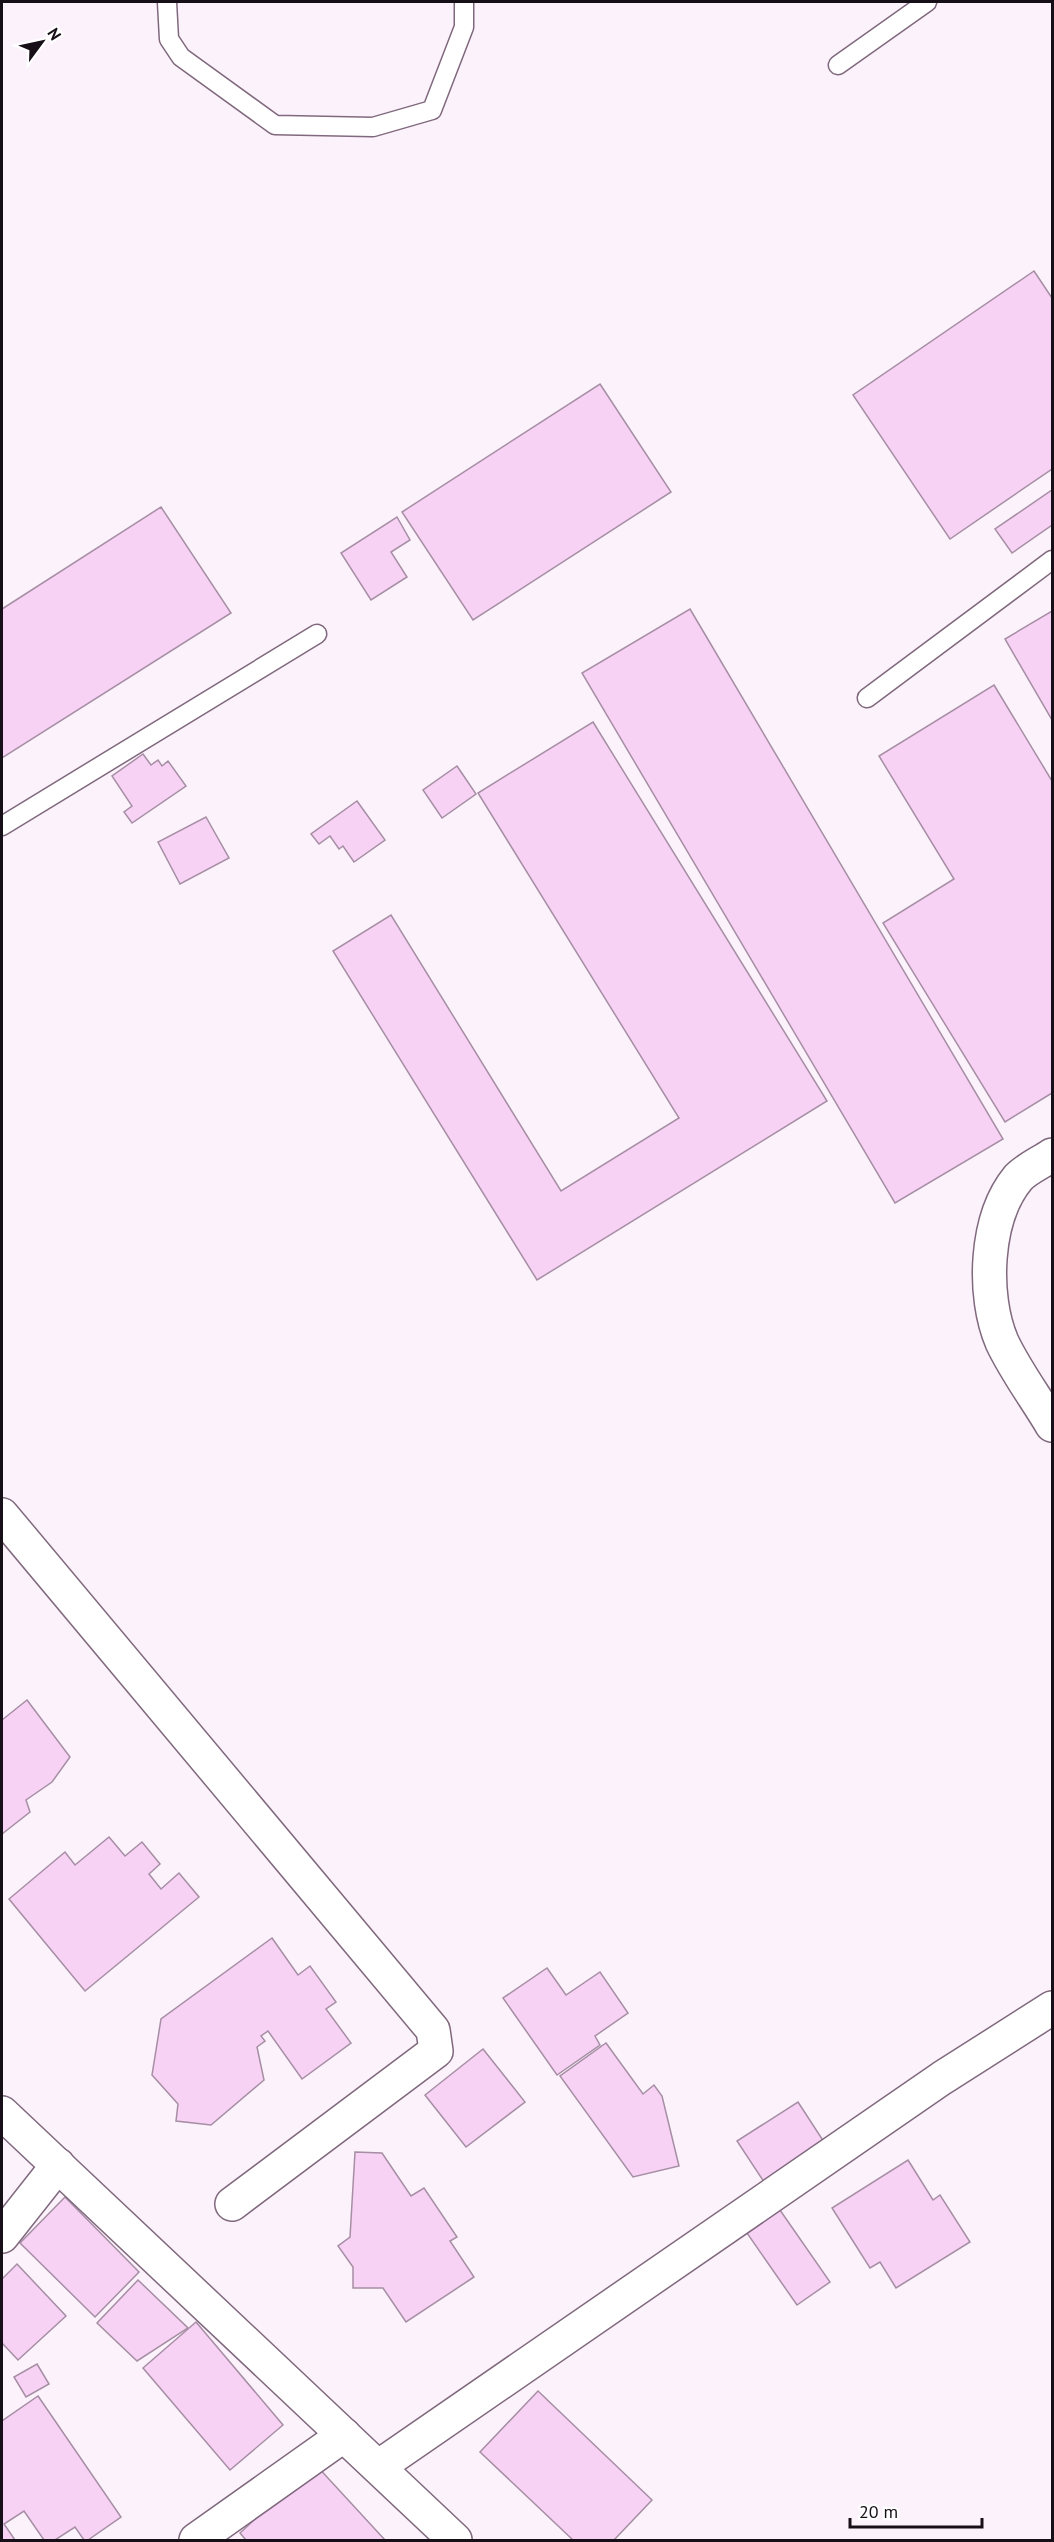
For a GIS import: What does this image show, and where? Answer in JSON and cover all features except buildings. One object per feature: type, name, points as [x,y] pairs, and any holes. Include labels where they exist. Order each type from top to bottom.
[{"type":"street","points":[[1053,1155],[1019,1177],[999,1212],[991,1245],[989,1290],[1002,1341],[1053,1425]]},
{"type":"street","points":[[2,1515],[433,2030],[436,2051],[232,2204]]},
{"type":"street","points":[[378,2467],[933,2085],[1053,2008]]},
{"type":"street","points":[[2,2113],[455,2541]]},
{"type":"street","points":[[2,2236],[58,2165]]},
{"type":"street","points":[[196,2541],[344,2435]]},
{"type":"lane","points":[[167,2],[169,39],[181,57],[275,125],[373,127],[432,110],[464,27],[464,2]]},
{"type":"lane","points":[[838,65],[927,2]]},
{"type":"lane","points":[[867,698],[1053,560]]},
{"type":"lane","points":[[2,826],[317,634]]}]
